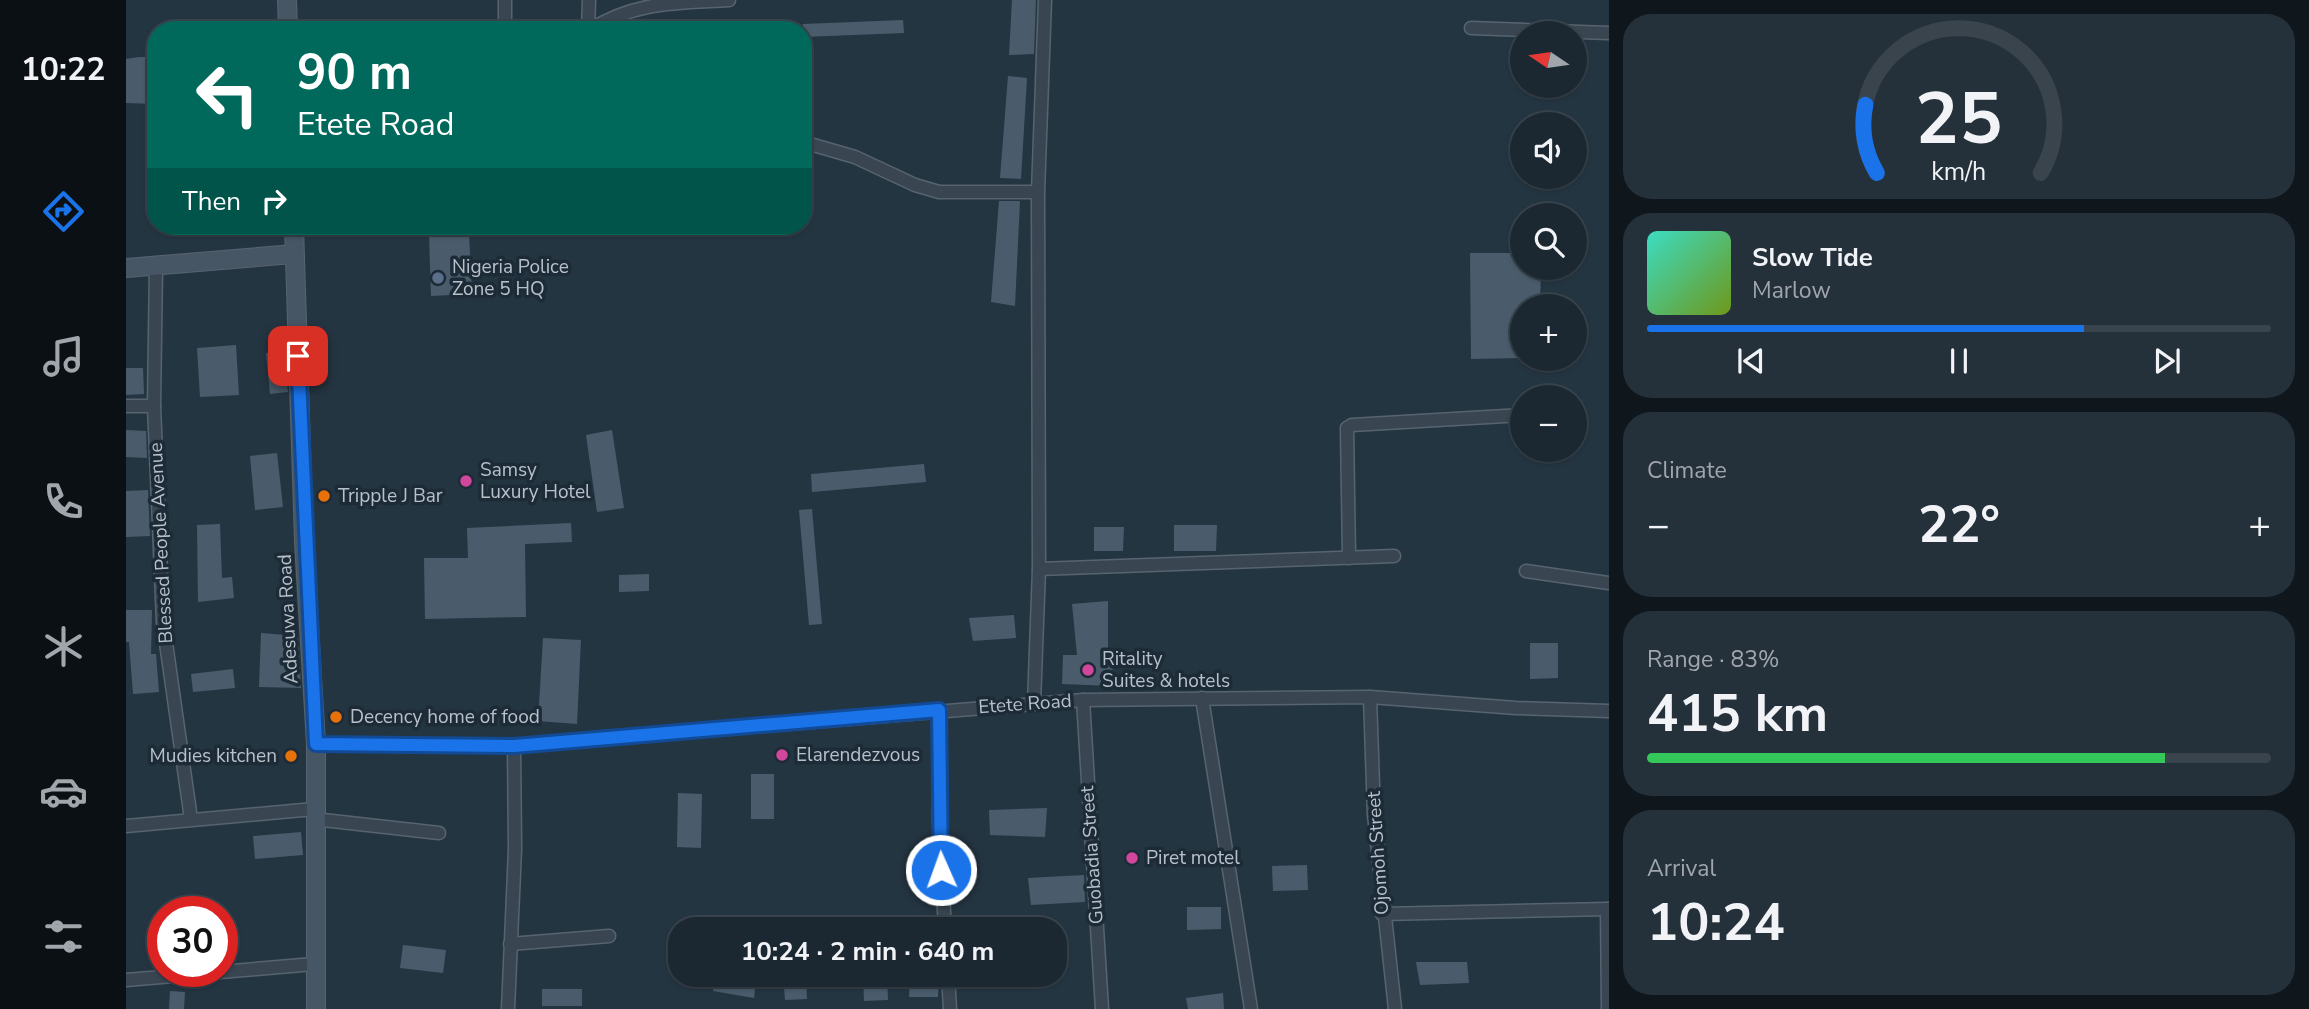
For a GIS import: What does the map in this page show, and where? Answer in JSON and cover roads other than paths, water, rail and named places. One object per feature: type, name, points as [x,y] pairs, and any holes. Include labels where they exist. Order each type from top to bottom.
[{"type":"street","points":[[287,0],[288,21]]},
{"type":"street","points":[[505,0],[505,21]]},
{"type":"street","points":[[589,0],[589,21]]},
{"type":"street","points":[[604,21],[616,14],[653,5],[729,0]]},
{"type":"street","points":[[1034,703],[1039,569],[1038,192],[1045,0]]},
{"type":"street","points":[[1471,28],[1609,33]]},
{"type":"street","points":[[812,145],[855,157],[915,185],[939,192],[1038,192]]},
{"type":"street","name":"Adesuwa Road","points":[[294,235],[316,744],[316,1009]]},
{"type":"street","points":[[126,268],[294,254]]},
{"type":"street","name":"Blessed People Avenue","points":[[156,265],[154,405],[163,622],[191,819]]},
{"type":"street","points":[[126,406],[154,405]]},
{"type":"street","points":[[1349,558],[1347,428],[1510,416]]},
{"type":"street","points":[[1039,569],[1394,556]]},
{"type":"street","points":[[1526,571],[1609,583]]},
{"type":"street","name":"Etete Road","points":[[316,744],[514,746],[1083,700],[1370,696],[1516,708],[1609,711]]},
{"type":"street","name":"Ojomoh Street","points":[[1370,696],[1374,815],[1382,914],[1395,1009]]},
{"type":"street","points":[[1202,698],[1251,1009]]},
{"type":"street","name":"Guobadia Street","points":[[1083,700],[1102,1009]]},
{"type":"street","points":[[939,710],[939,822],[944,917]]},
{"type":"street","points":[[508,1009],[515,849],[514,746]]},
{"type":"street","points":[[126,826],[191,819],[314,814],[439,833]]},
{"type":"street","points":[[1382,914],[1608,909],[1608,1009]]},
{"type":"street","points":[[510,944],[609,936]]},
{"type":"street","points":[[126,980],[314,964]]},
{"type":"street","points":[[949,987],[950,1009]]},
{"type":"place","name":"Nigeria Police Zone 5 HQ","points":[[438,278]]},
{"type":"place","name":"Samsy Luxury Hotel","points":[[466,481]]},
{"type":"place","name":"Tripple J Bar","points":[[324,496]]},
{"type":"place","name":"Ritality Suites & hotels","points":[[1088,670]]},
{"type":"place","name":"Decency home of food","points":[[336,717]]},
{"type":"place","name":"Elarendezvous","points":[[782,755]]},
{"type":"place","name":"Mudies kitchen","points":[[291,756]]},
{"type":"place","name":"Piret motel","points":[[1132,858]]}]
